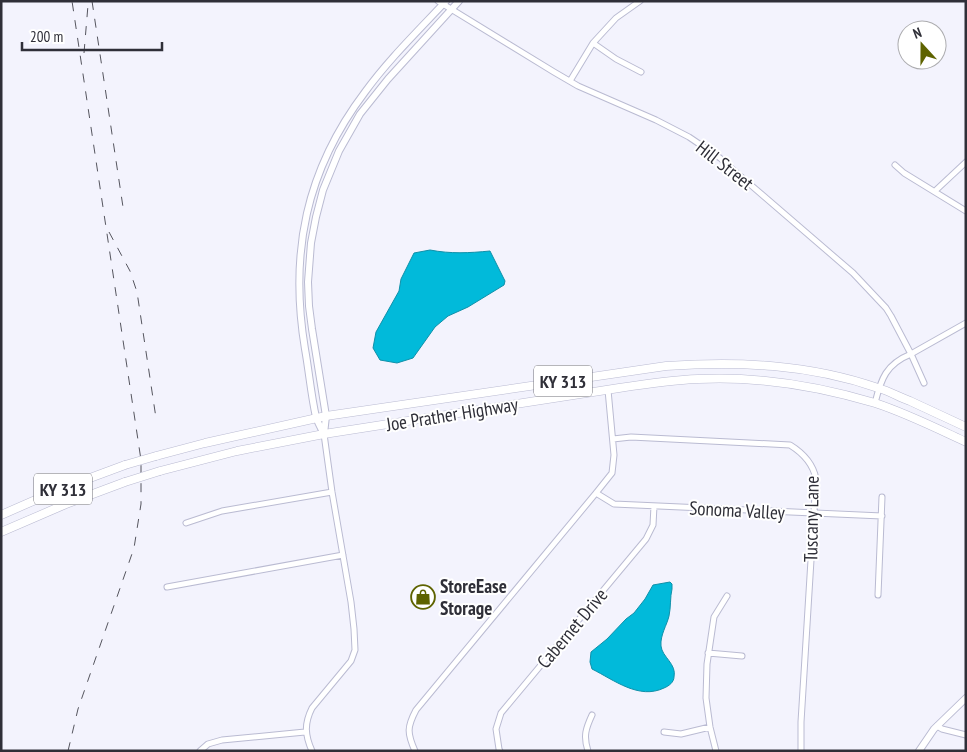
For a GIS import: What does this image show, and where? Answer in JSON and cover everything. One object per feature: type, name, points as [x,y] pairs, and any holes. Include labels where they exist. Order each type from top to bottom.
[{"type":"highway","name":"Joe Prather Highway","points":[[1,515],[125,465],[205,443],[326,416],[666,366],[743,364],[799,369],[836,376],[879,388],[966,427]]},
{"type":"highway","name":"Joe Prather Highway","points":[[1,532],[66,504],[125,482],[237,450],[324,434],[680,380],[750,379],[807,386],[874,403],[909,416],[966,442]]},
{"type":"main road","points":[[324,434],[326,416],[312,329],[308,282],[311,243],[323,190],[339,151],[360,114],[388,79],[459,1]]},
{"type":"main road","points":[[324,434],[317,418],[302,332],[299,296],[301,242],[310,199],[326,157],[356,103],[442,2]]},
{"type":"main road","points":[[919,751],[937,726],[966,698]]},
{"type":"street","points":[[570,80],[593,43],[616,18],[640,1]]},
{"type":"street","name":"Hill Street","points":[[442,2],[451,10],[554,72],[689,137],[720,158],[853,273],[886,308],[911,354],[924,383]]},
{"type":"street","points":[[593,43],[616,59],[641,72]]},
{"type":"street","points":[[934,191],[966,162]]},
{"type":"street","points":[[895,166],[966,210]]},
{"type":"street","points":[[874,403],[888,369],[966,323]]},
{"type":"street","points":[[414,751],[409,736],[410,722],[416,710],[612,473],[614,456],[608,390]]},
{"type":"street","points":[[312,751],[305,732],[308,716],[312,708],[351,661],[355,650],[351,602],[324,434]]},
{"type":"street","name":"Tuscany Lane","points":[[613,439],[631,437],[790,445],[800,451],[814,469],[816,479],[801,722],[801,751]]},
{"type":"street","points":[[186,523],[222,511],[332,492]]},
{"type":"street","name":"Sonoma Valley","points":[[596,493],[614,504],[882,516]]},
{"type":"street","points":[[878,595],[882,497]]},
{"type":"street","name":"Cabernet Drive","points":[[500,751],[496,729],[501,713],[646,539],[653,526],[654,506]]},
{"type":"street","points":[[167,587],[343,555]]},
{"type":"street","points":[[716,751],[706,698],[708,653],[714,617],[727,596]]},
{"type":"street","points":[[708,653],[742,656]]},
{"type":"street","points":[[588,751],[584,742],[586,728],[592,715]]},
{"type":"street","points":[[937,726],[966,735]]},
{"type":"street","points":[[664,732],[681,734],[710,727]]},
{"type":"street","points":[[200,751],[208,744],[222,740],[305,732]]},
{"type":"water","points":[[430,250],[460,253],[490,251],[505,281],[504,285],[468,307],[448,316],[435,327],[413,358],[397,363],[380,360],[373,348],[376,332],[399,291],[401,279],[414,253]]},
{"type":"water","points":[[670,582],[672,589],[670,613],[661,646],[673,668],[674,679],[671,684],[655,691],[645,692],[627,687],[592,669],[590,662],[591,652],[634,613],[653,585]]},
{"type":"railway","points":[[68,751],[78,709],[134,548],[141,504],[141,460],[72,1]]},
{"type":"railway","points":[[92,1],[123,207]]},
{"type":"railway","points":[[84,53],[88,5]]},
{"type":"railway","points":[[109,232],[130,271],[137,292],[156,418]]},
{"type":"place","name":"StoreEase Storage","points":[[423,597]]}]
